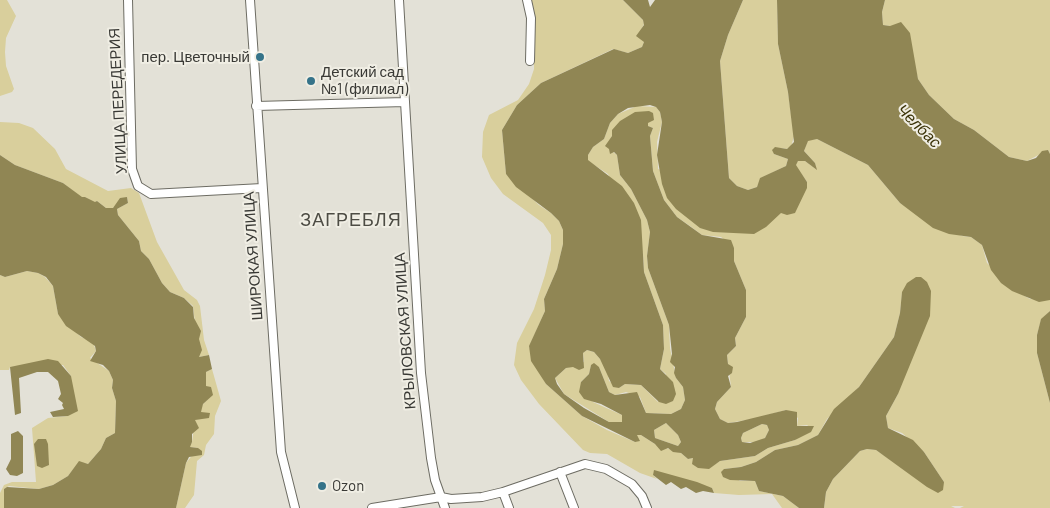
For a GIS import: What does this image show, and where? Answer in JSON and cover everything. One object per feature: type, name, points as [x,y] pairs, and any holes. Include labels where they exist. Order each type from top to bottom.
[{"type":"street","name":"УЛИЦА ПЕРЕДЕРИЯ","points":[[128,0],[132,169],[138,186],[151,194],[262,188]]},
{"type":"street","name":"ШИРОКАЯ УЛИЦА","points":[[250,0],[281,452],[295,508]]},
{"type":"street","name":"КРЫЛОВСКАЯ УЛИЦА","points":[[399,0],[421,373],[431,458],[440,497],[445,508]]},
{"type":"street","points":[[527,0],[531,18],[530,62]]},
{"type":"street","points":[[256,106],[405,102]]},
{"type":"street","points":[[372,508],[440,497],[467,499],[503,492],[584,464],[606,469],[632,484],[642,496],[647,508]]},
{"type":"street","points":[[560,472],[574,508]]},
{"type":"street","points":[[503,492],[509,508]]},
{"type":"shaded area","points":[[0,0],[7,0],[16,16],[6,38],[5,52],[6,66],[14,89],[12,92],[0,96]]},
{"type":"shaded area","points":[[530,0],[623,0],[643,20],[644,24],[641,30],[644,42],[642,47],[628,53],[613,49],[541,83],[517,105],[502,130],[506,174],[539,205],[551,213],[559,221],[563,230],[563,244],[557,269],[544,299],[545,311],[529,347],[546,384],[582,416],[607,430],[635,442],[636,434],[641,435],[655,444],[681,453],[688,459],[693,458],[709,468],[720,461],[755,456],[768,448],[795,440],[808,425],[797,426],[798,418],[786,410],[753,419],[728,423],[720,419],[715,409],[717,402],[731,387],[727,355],[736,346],[735,338],[746,317],[746,290],[734,261],[734,248],[721,237],[702,235],[677,217],[664,200],[653,171],[650,136],[653,128],[648,126],[648,122],[612,136],[609,142],[609,149],[617,155],[620,175],[631,189],[647,220],[650,232],[647,256],[648,268],[669,325],[670,348],[676,378],[683,387],[685,400],[681,409],[671,414],[646,413],[640,397],[626,392],[615,395],[609,392],[599,367],[591,365],[589,374],[581,382],[593,402],[622,415],[623,422],[609,422],[564,394],[555,378],[566,368],[584,362],[583,353],[587,350],[594,352],[600,359],[607,369],[609,381],[619,388],[625,384],[641,385],[658,402],[666,374],[660,369],[664,349],[663,325],[644,272],[643,254],[608,174],[588,161],[588,155],[593,147],[604,139],[610,123],[618,114],[637,106],[656,107],[660,112],[662,122],[657,142],[658,169],[777,216],[807,182],[795,165],[798,161],[805,161],[816,169],[815,163],[804,151],[808,140],[817,139],[868,165],[900,203],[962,236],[971,237],[982,245],[987,263],[1023,295],[1030,299],[1050,300],[1050,311],[1041,320],[1037,335],[1037,353],[1050,403],[1050,508],[960,508],[964,506],[951,506],[955,508],[824,508],[826,492],[833,479],[860,451],[867,449],[876,450],[938,492],[944,482],[924,452],[902,433],[888,428],[886,416],[898,394],[902,292],[900,313],[894,337],[859,387],[827,419],[818,435],[798,445],[775,450],[756,462],[741,467],[724,469],[740,481],[755,481],[759,491],[783,496],[799,508],[782,508],[772,494],[739,495],[714,493],[712,488],[653,475],[657,479],[640,473],[607,454],[590,453],[583,450],[539,404],[521,380],[514,365],[517,343],[534,309],[545,275],[551,250],[551,235],[543,223],[503,194],[491,178],[482,157],[483,132],[489,115],[518,100],[529,84],[534,69],[534,20]]},
{"type":"shaded area","points":[[743,0],[777,0],[778,44],[788,92],[794,136],[791,147],[787,149],[781,148],[774,154],[788,159],[786,166],[761,178],[757,187],[748,190],[737,186],[729,178],[720,61],[728,35]]},
{"type":"shaded area","points":[[885,0],[1050,0],[1050,154],[1048,150],[1027,161],[1009,157],[974,130],[954,119],[929,95],[918,79],[913,58],[890,26],[883,25],[882,12]]},
{"type":"shaded area","points":[[0,122],[19,123],[33,128],[55,149],[66,169],[108,191],[131,188],[139,193],[157,242],[184,290],[197,300],[200,306],[204,340],[209,355],[199,357],[193,306],[184,298],[170,292],[162,283],[149,259],[141,251],[139,241],[118,215],[117,209],[128,203],[127,197],[113,208],[106,208],[97,201],[95,203],[85,197],[82,198],[63,183],[15,165],[0,155]]},
{"type":"shaded area","points":[[27,271],[38,273],[45,277],[53,286],[58,314],[81,337],[93,342],[96,351],[90,358],[109,371],[113,380],[112,388],[116,401],[115,433],[106,438],[101,449],[88,464],[79,462],[68,476],[53,485],[39,489],[9,486],[4,489],[4,508],[0,508],[0,493],[4,485],[12,482],[36,482],[32,428],[48,418],[68,416],[71,376],[63,365],[10,367],[9,370],[0,370],[0,275],[5,277]]},
{"type":"shaded area","points":[[212,369],[221,401],[215,416],[214,434],[206,445],[204,455],[197,461],[194,495],[185,508],[176,508],[186,463],[198,448],[189,447],[192,442],[195,420],[203,404],[212,395],[206,386],[206,372]]},
{"type":"shaded area","points":[[666,423],[678,435],[681,442],[678,446],[655,438],[654,430]]},
{"type":"shaded area","points":[[762,424],[767,425],[769,430],[765,438],[757,442],[742,442],[743,433]]},
{"type":"water","name":"Челбас","points":[[623,0],[648,0],[650,7],[655,0],[743,0],[728,35],[720,61],[729,178],[737,186],[748,190],[757,187],[760,178],[786,166],[788,159],[774,154],[772,150],[775,147],[787,149],[794,142],[788,92],[778,44],[777,0],[885,0],[882,12],[883,25],[890,26],[901,22],[910,33],[918,79],[929,95],[954,119],[974,130],[1009,157],[1027,161],[1036,158],[1042,151],[1048,150],[1050,154],[1050,300],[1039,302],[1012,291],[1001,283],[991,270],[982,245],[971,237],[949,234],[933,228],[900,203],[868,165],[817,139],[808,141],[804,151],[815,163],[817,170],[805,161],[798,161],[796,165],[807,182],[807,188],[795,213],[787,215],[781,213],[766,227],[754,234],[713,232],[700,228],[676,209],[667,198],[662,184],[657,155],[662,122],[660,112],[656,107],[650,105],[628,108],[618,114],[610,123],[604,139],[593,147],[588,155],[588,160],[622,186],[634,203],[641,220],[644,272],[663,325],[664,349],[660,369],[673,382],[676,394],[673,401],[666,404],[659,402],[641,385],[625,384],[619,388],[613,387],[600,359],[594,352],[587,350],[583,353],[584,368],[579,370],[573,367],[566,368],[555,378],[557,384],[564,394],[609,422],[622,422],[622,415],[601,404],[584,399],[579,392],[581,382],[589,374],[591,365],[594,363],[599,367],[609,392],[615,395],[637,392],[646,413],[671,414],[681,409],[685,400],[683,387],[674,373],[675,367],[670,362],[672,354],[669,325],[648,268],[647,256],[650,232],[647,220],[631,189],[620,175],[617,155],[614,152],[610,154],[609,149],[605,146],[612,136],[612,130],[620,121],[635,112],[649,111],[653,113],[654,120],[648,123],[648,126],[653,128],[650,136],[653,171],[664,200],[677,217],[702,235],[731,240],[734,248],[734,261],[746,290],[746,317],[735,338],[736,346],[727,355],[728,364],[733,367],[732,373],[728,376],[731,387],[717,402],[715,409],[720,419],[728,423],[737,422],[786,410],[797,412],[797,426],[814,426],[811,432],[795,440],[768,448],[755,456],[720,461],[709,469],[698,468],[692,464],[693,458],[688,459],[681,453],[673,452],[668,448],[661,451],[655,444],[641,435],[637,435],[640,441],[635,442],[582,416],[546,384],[531,361],[529,346],[545,311],[544,299],[557,269],[563,244],[563,230],[559,221],[551,213],[516,187],[506,174],[502,130],[517,105],[541,83],[614,49],[628,53],[642,47],[644,42],[636,36],[644,25],[643,20]],"holes":[[[666,423],[678,435],[681,442],[678,446],[655,438],[654,430]],[[762,424],[767,425],[769,430],[765,438],[750,443],[742,442],[743,433]]]},
{"type":"water","points":[[0,155],[15,165],[63,183],[82,197],[97,201],[106,208],[113,208],[120,198],[127,197],[128,203],[117,209],[118,215],[139,241],[141,251],[149,259],[162,283],[170,292],[184,298],[193,307],[194,318],[201,331],[199,339],[202,350],[199,357],[209,355],[212,369],[206,372],[206,386],[211,387],[213,395],[203,404],[201,412],[210,413],[209,418],[195,420],[199,428],[192,434],[190,447],[198,448],[202,451],[202,455],[189,457],[186,463],[176,508],[4,508],[4,489],[7,487],[39,489],[53,485],[68,476],[79,461],[88,464],[101,449],[106,438],[115,433],[116,401],[112,388],[113,380],[109,371],[103,365],[90,361],[96,351],[95,346],[66,326],[58,314],[53,286],[46,277],[27,271],[5,277],[0,275]]},
{"type":"water","points":[[916,277],[921,277],[927,282],[931,291],[930,316],[898,394],[886,416],[888,428],[913,440],[924,452],[944,482],[943,490],[938,493],[876,450],[867,449],[860,451],[833,479],[826,492],[824,508],[799,508],[783,496],[759,491],[755,481],[730,480],[723,477],[721,472],[724,469],[741,467],[756,462],[775,450],[798,445],[818,435],[834,409],[859,387],[894,337],[900,313],[902,292],[907,283]]},
{"type":"water","points":[[1050,311],[1050,403],[1037,353],[1037,335],[1041,319]]},
{"type":"water","points":[[48,359],[58,361],[71,376],[78,411],[68,416],[53,417],[50,412],[64,409],[63,403],[58,399],[61,394],[58,381],[48,372],[37,372],[19,378],[21,413],[15,415],[10,367]]},
{"type":"water","points":[[18,431],[23,436],[23,473],[17,476],[10,475],[6,469],[11,459],[11,434]]},
{"type":"water","points":[[38,439],[46,439],[48,444],[49,465],[42,468],[37,466],[34,444]]},
{"type":"water","points":[[654,470],[697,482],[712,488],[714,493],[703,491],[696,493],[686,487],[681,489],[671,482],[666,485],[653,475]]},
{"type":"place","name":"пер. Цветочный","points":[[260,57]]},
{"type":"place","name":"Детский сад №1 (филиал)","points":[[311,81]]},
{"type":"place","name":"Ozon","points":[[322,486]]},
{"type":"district","name":"ЗАГРЕБЛЯ","points":[[351,220]]}]
